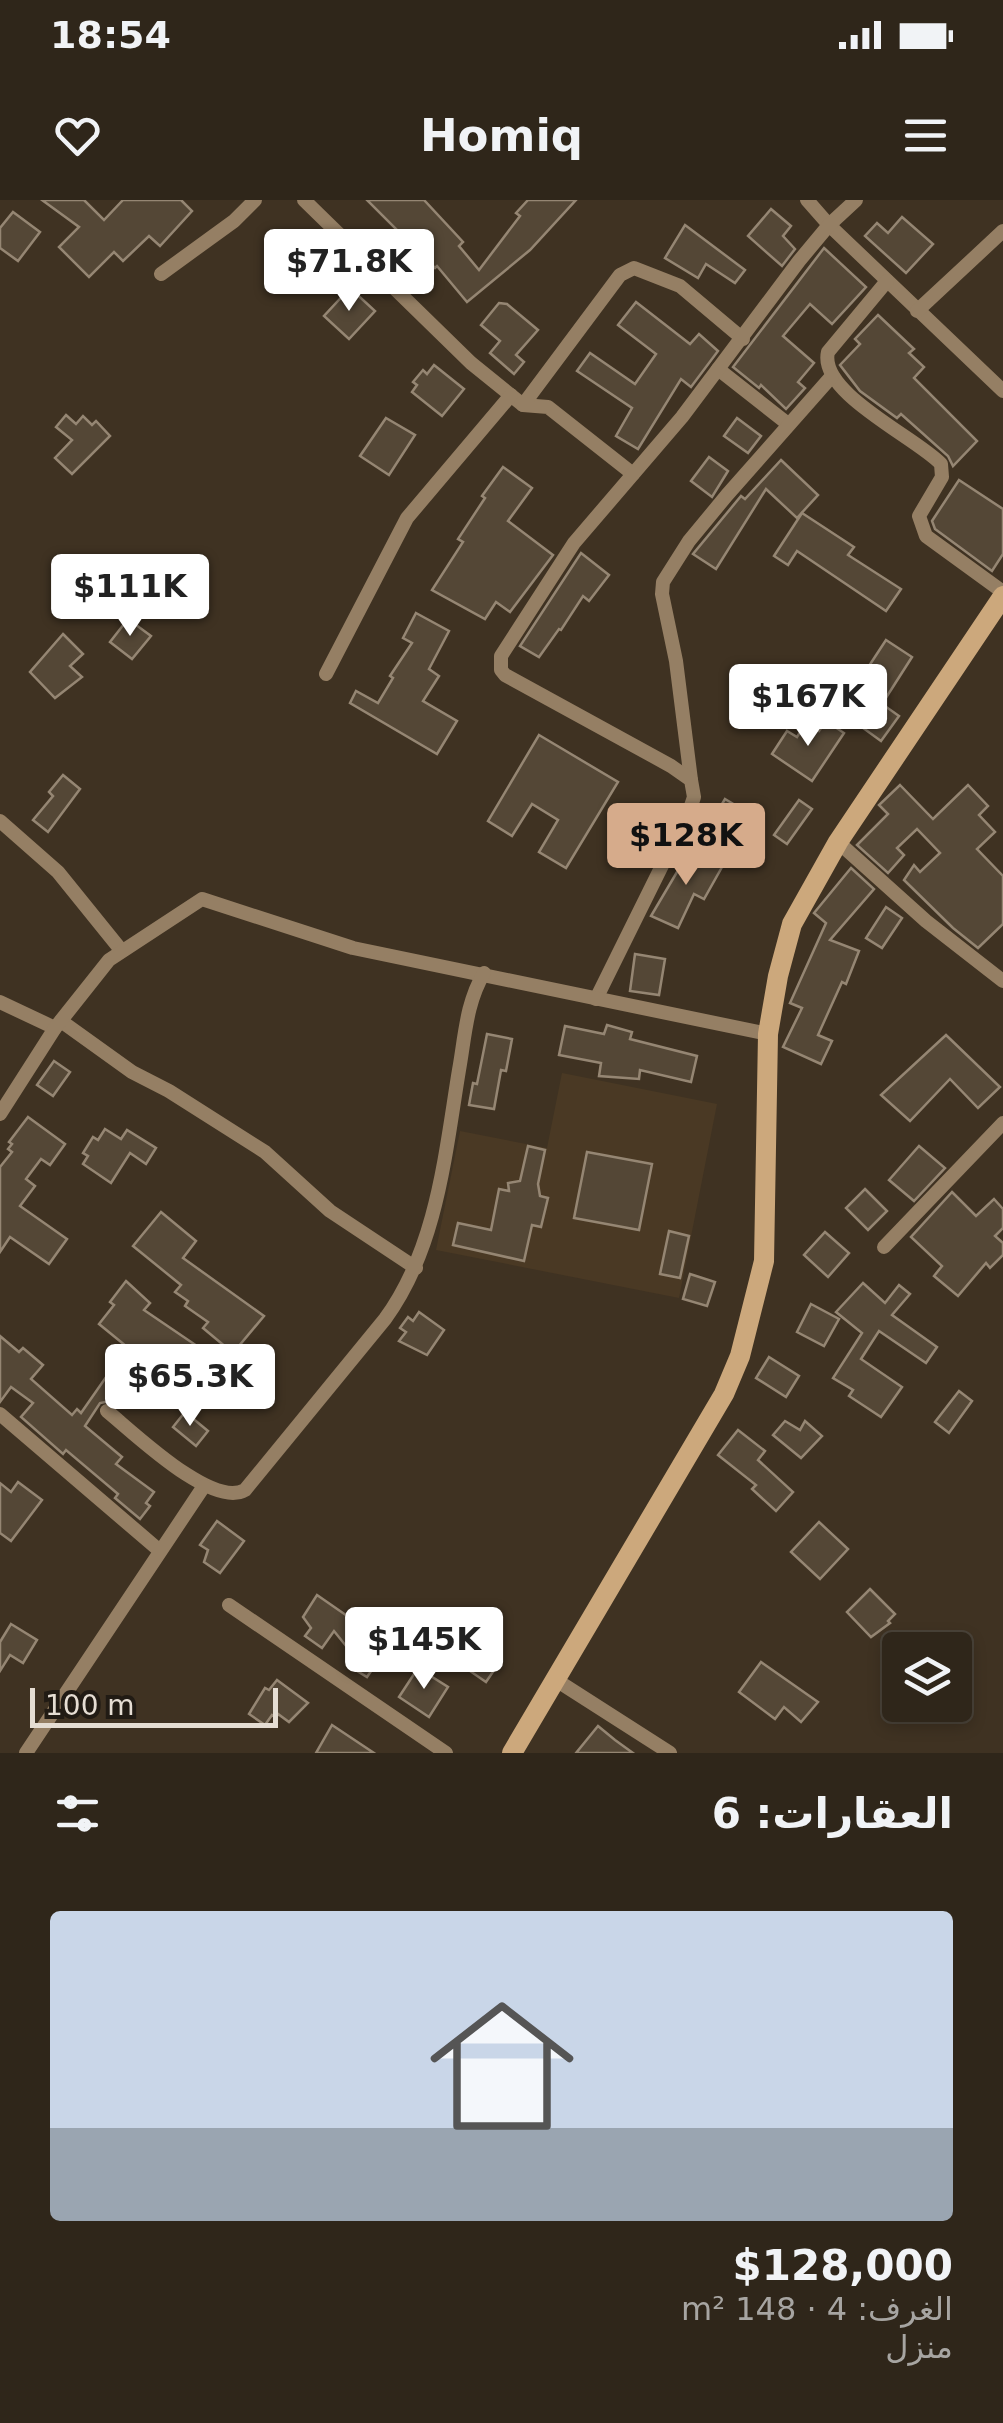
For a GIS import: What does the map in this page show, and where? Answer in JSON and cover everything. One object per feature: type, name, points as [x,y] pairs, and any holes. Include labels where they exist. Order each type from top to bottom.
[{"type":"street","points":[[161,274],[234,221],[255,200]]},
{"type":"street","points":[[304,200],[471,363],[517,400],[548,407],[633,474]]},
{"type":"street","points":[[807,200],[1003,392]]},
{"type":"street","points":[[691,780],[501,670],[501,656],[574,543],[743,339],[829,225],[856,200]]},
{"type":"street","points":[[917,310],[1003,231]]},
{"type":"street","points":[[326,674],[407,518],[517,400],[620,274],[634,268],[680,286],[743,339]]},
{"type":"street","points":[[512,1753],[724,1394],[740,1356],[764,1262],[768,1034],[792,924],[838,842],[1003,594],[926,536],[919,516],[942,477],[941,464],[856,400],[826,365],[828,352],[887,281]]},
{"type":"street","points":[[718,370],[788,424]]},
{"type":"street","points":[[596,999],[694,798],[663,582],[689,541],[832,376]]},
{"type":"street","points":[[0,821],[58,872],[121,950]]},
{"type":"street","points":[[838,842],[926,921],[1003,982]]},
{"type":"street","points":[[0,1114],[58,1025],[109,960],[202,899],[354,948],[768,1034]]},
{"type":"street","points":[[106,1411],[204,1486],[232,1495],[245,1490],[385,1319],[416,1268],[439,1188],[469,1006],[484,974]]},
{"type":"street","points":[[0,1002],[58,1025],[132,1072],[170,1090],[265,1152],[330,1210],[416,1268]]},
{"type":"street","points":[[884,1246],[1003,1123]]},
{"type":"street","points":[[0,1414],[160,1551]]},
{"type":"street","points":[[26,1753],[204,1486]]},
{"type":"street","points":[[228,1605],[446,1753]]},
{"type":"street","points":[[556,1680],[670,1753]]},
{"type":"shaded area","points":[[562,1073],[717,1104],[679,1298],[436,1250],[460,1131],[547,1148]]},
{"type":"building","points":[[42,200],[84,200],[104,220],[123,200],[181,200],[192,211],[160,246],[149,236],[123,261],[114,252],[89,277],[59,247],[79,227]]},
{"type":"building","points":[[367,200],[424,200],[463,242],[459,246],[479,270],[528,200],[576,200],[530,250],[467,302],[437,266]]},
{"type":"building","points":[[771,209],[791,226],[783,236],[795,249],[782,266],[748,236]]},
{"type":"building","points":[[13,212],[40,232],[18,261],[0,248],[0,228]]},
{"type":"building","points":[[902,217],[933,244],[906,273],[865,236],[877,223],[888,233]]},
{"type":"building","points":[[685,225],[745,270],[735,283],[706,264],[698,278],[665,258]]},
{"type":"building","points":[[824,248],[866,287],[832,324],[810,304],[783,336],[814,363],[798,382],[805,388],[786,409],[761,385],[759,388],[733,367]]},
{"type":"building","points":[[350,288],[375,311],[349,339],[324,316]]},
{"type":"building","points":[[636,302],[690,344],[699,334],[718,351],[691,387],[681,379],[638,449],[616,436],[632,408],[577,371],[590,353],[635,384],[656,354],[618,325]]},
{"type":"building","points":[[499,303],[507,304],[538,330],[516,355],[524,362],[514,374],[490,353],[500,341],[481,325]]},
{"type":"building","points":[[878,315],[914,349],[909,353],[924,367],[914,378],[977,441],[953,466],[948,456],[901,414],[897,418],[860,391],[840,365],[860,344],[855,339]]},
{"type":"building","points":[[434,365],[464,389],[442,416],[412,392],[417,385],[413,382],[423,370],[427,374]]},
{"type":"building","points":[[66,415],[76,424],[83,416],[92,425],[96,421],[110,436],[72,474],[55,458],[72,440],[56,427]]},
{"type":"building","points":[[386,418],[415,435],[389,475],[360,456]]},
{"type":"building","points":[[737,418],[761,436],[748,453],[724,436]]},
{"type":"building","points":[[709,457],[728,471],[712,497],[691,481]]},
{"type":"building","points":[[781,460],[818,495],[797,518],[766,489],[716,569],[693,554],[741,496],[745,499]]},
{"type":"building","points":[[503,467],[532,488],[508,521],[553,555],[510,612],[496,602],[485,619],[432,590],[463,542],[458,539],[485,498],[482,496]]},
{"type":"building","points":[[959,480],[1003,509],[1003,554],[992,571],[935,529],[932,521]]},
{"type":"building","points":[[802,513],[854,547],[848,555],[901,589],[886,611],[797,551],[788,565],[774,556]]},
{"type":"building","points":[[581,553],[609,575],[589,601],[583,596],[539,657],[520,646]]},
{"type":"building","points":[[416,613],[449,631],[429,669],[439,676],[423,701],[457,721],[437,754],[350,703],[356,691],[378,703],[412,643],[403,638]]},
{"type":"building","points":[[128,619],[151,636],[132,659],[110,642]]},
{"type":"building","points":[[63,634],[83,654],[70,666],[82,677],[55,698],[30,672]]},
{"type":"building","points":[[886,640],[912,657],[882,704],[899,716],[881,741],[848,717],[877,676],[867,669]]},
{"type":"building","points":[[826,721],[844,733],[812,781],[772,754],[787,731],[797,737],[806,723],[819,731]]},
{"type":"building","points":[[539,735],[618,782],[566,868],[539,852],[558,820],[532,804],[512,836],[488,821]]},
{"type":"building","points":[[63,775],[80,789],[48,832],[33,820],[53,796],[49,792]]},
{"type":"building","points":[[900,785],[933,819],[968,785],[988,806],[979,815],[995,832],[977,849],[1003,876],[1003,924],[978,948],[904,880],[914,865],[920,872],[940,853],[917,829],[897,848],[904,855],[888,873],[857,845],[888,814],[879,805]]},
{"type":"building","points":[[725,799],[755,817],[737,847],[707,829]]},
{"type":"building","points":[[799,800],[812,809],[787,844],[774,835]]},
{"type":"building","points":[[690,850],[722,867],[704,899],[694,894],[678,928],[651,916]]},
{"type":"building","points":[[851,868],[874,889],[830,940],[859,951],[818,1035],[832,1041],[821,1064],[783,1047],[802,1008],[790,1003],[826,923],[814,913]]},
{"type":"building","points":[[886,907],[902,918],[882,948],[866,938]]},
{"type":"building","points":[[635,954],[665,959],[659,995],[630,991]]},
{"type":"building","points":[[607,1025],[632,1032],[630,1039],[697,1056],[691,1082],[640,1070],[639,1079],[599,1076],[601,1063],[559,1055],[565,1026],[604,1034]]},
{"type":"building","points":[[487,1034],[512,1039],[494,1109],[469,1105]]},
{"type":"building","points":[[946,1035],[1000,1087],[978,1108],[950,1079],[910,1121],[881,1095]]},
{"type":"building","points":[[54,1061],[70,1072],[53,1096],[37,1085]]},
{"type":"building","points":[[28,1117],[65,1144],[50,1165],[41,1159],[26,1179],[35,1186],[20,1206],[67,1239],[49,1264],[10,1237],[0,1252],[0,1167],[12,1152],[9,1142]]},
{"type":"building","points":[[105,1129],[121,1139],[127,1130],[156,1148],[146,1164],[130,1153],[111,1183],[83,1164],[88,1156],[83,1153],[93,1137],[98,1140]]},
{"type":"building","points":[[528,1146],[545,1150],[538,1184],[540,1196],[548,1198],[541,1227],[532,1225],[524,1261],[453,1245],[458,1223],[491,1230],[499,1189],[509,1191],[508,1183],[520,1181]]},
{"type":"building","points":[[919,1146],[945,1168],[914,1201],[889,1180]]},
{"type":"building","points":[[587,1152],[652,1164],[639,1230],[574,1218]]},
{"type":"building","points":[[865,1189],[887,1211],[868,1230],[846,1208]]},
{"type":"building","points":[[952,1192],[976,1216],[994,1199],[1003,1209],[1003,1228],[995,1236],[1003,1243],[1003,1255],[990,1268],[986,1263],[958,1296],[934,1276],[942,1266],[911,1237]]},
{"type":"building","points":[[161,1212],[196,1241],[183,1258],[264,1316],[233,1353],[203,1328],[208,1322],[185,1306],[188,1301],[175,1292],[181,1285],[133,1246]]},
{"type":"building","points":[[669,1231],[689,1236],[680,1278],[660,1274]]},
{"type":"building","points":[[825,1232],[849,1253],[828,1277],[804,1255]]},
{"type":"building","points":[[690,1274],[715,1282],[707,1306],[683,1299]]},
{"type":"building","points":[[126,1281],[150,1303],[144,1310],[197,1346],[170,1382],[99,1324]]},
{"type":"building","points":[[863,1283],[885,1303],[899,1285],[910,1294],[892,1315],[937,1347],[926,1363],[879,1331],[861,1359],[902,1387],[881,1417],[849,1396],[853,1390],[833,1378],[862,1333],[836,1312]]},
{"type":"building","points":[[811,1304],[839,1319],[824,1346],[797,1332]]},
{"type":"building","points":[[419,1312],[444,1330],[427,1355],[399,1341],[406,1332],[400,1328],[408,1317],[413,1321]]},
{"type":"building","points":[[0,1336],[43,1365],[31,1379],[72,1415],[77,1409],[81,1413],[111,1370],[125,1380],[110,1401],[100,1403],[85,1426],[122,1457],[116,1464],[154,1492],[140,1519],[115,1498],[118,1494],[21,1417],[33,1403],[11,1387],[0,1402]]},
{"type":"building","points":[[769,1357],[799,1376],[786,1397],[756,1378]]},
{"type":"building","points":[[959,1391],[972,1401],[949,1433],[935,1422]]},
{"type":"building","points":[[185,1412],[208,1431],[196,1446],[173,1427]]},
{"type":"building","points":[[785,1421],[800,1430],[805,1421],[822,1436],[801,1458],[773,1435]]},
{"type":"building","points":[[738,1430],[765,1451],[758,1460],[793,1492],[776,1511],[752,1489],[756,1485],[718,1455]]},
{"type":"building","points":[[18,1482],[42,1500],[11,1541],[0,1533],[0,1483],[11,1492]]},
{"type":"building","points":[[217,1521],[244,1541],[220,1573],[204,1562],[208,1550],[200,1545]]},
{"type":"building","points":[[819,1522],[848,1549],[820,1579],[791,1552]]},
{"type":"building","points":[[870,1589],[895,1614],[890,1623],[871,1637],[847,1612]]},
{"type":"building","points":[[317,1595],[389,1645],[367,1677],[349,1666],[355,1657],[334,1631],[322,1648],[305,1636],[311,1628],[303,1617]]},
{"type":"building","points":[[11,1624],[37,1640],[23,1663],[10,1655],[0,1671],[0,1642]]},
{"type":"building","points":[[485,1649],[501,1660],[486,1682],[470,1671]]},
{"type":"building","points":[[761,1662],[818,1702],[801,1722],[784,1707],[775,1719],[739,1692]]},
{"type":"building","points":[[418,1668],[448,1687],[429,1717],[399,1697]]},
{"type":"building","points":[[277,1680],[308,1703],[289,1722],[278,1714],[276,1718],[272,1715],[265,1725],[249,1714],[265,1688],[269,1690]]},
{"type":"building","points":[[332,1725],[374,1753],[316,1753]]},
{"type":"building","points":[[598,1726],[615,1740],[633,1753],[576,1753]]}]
